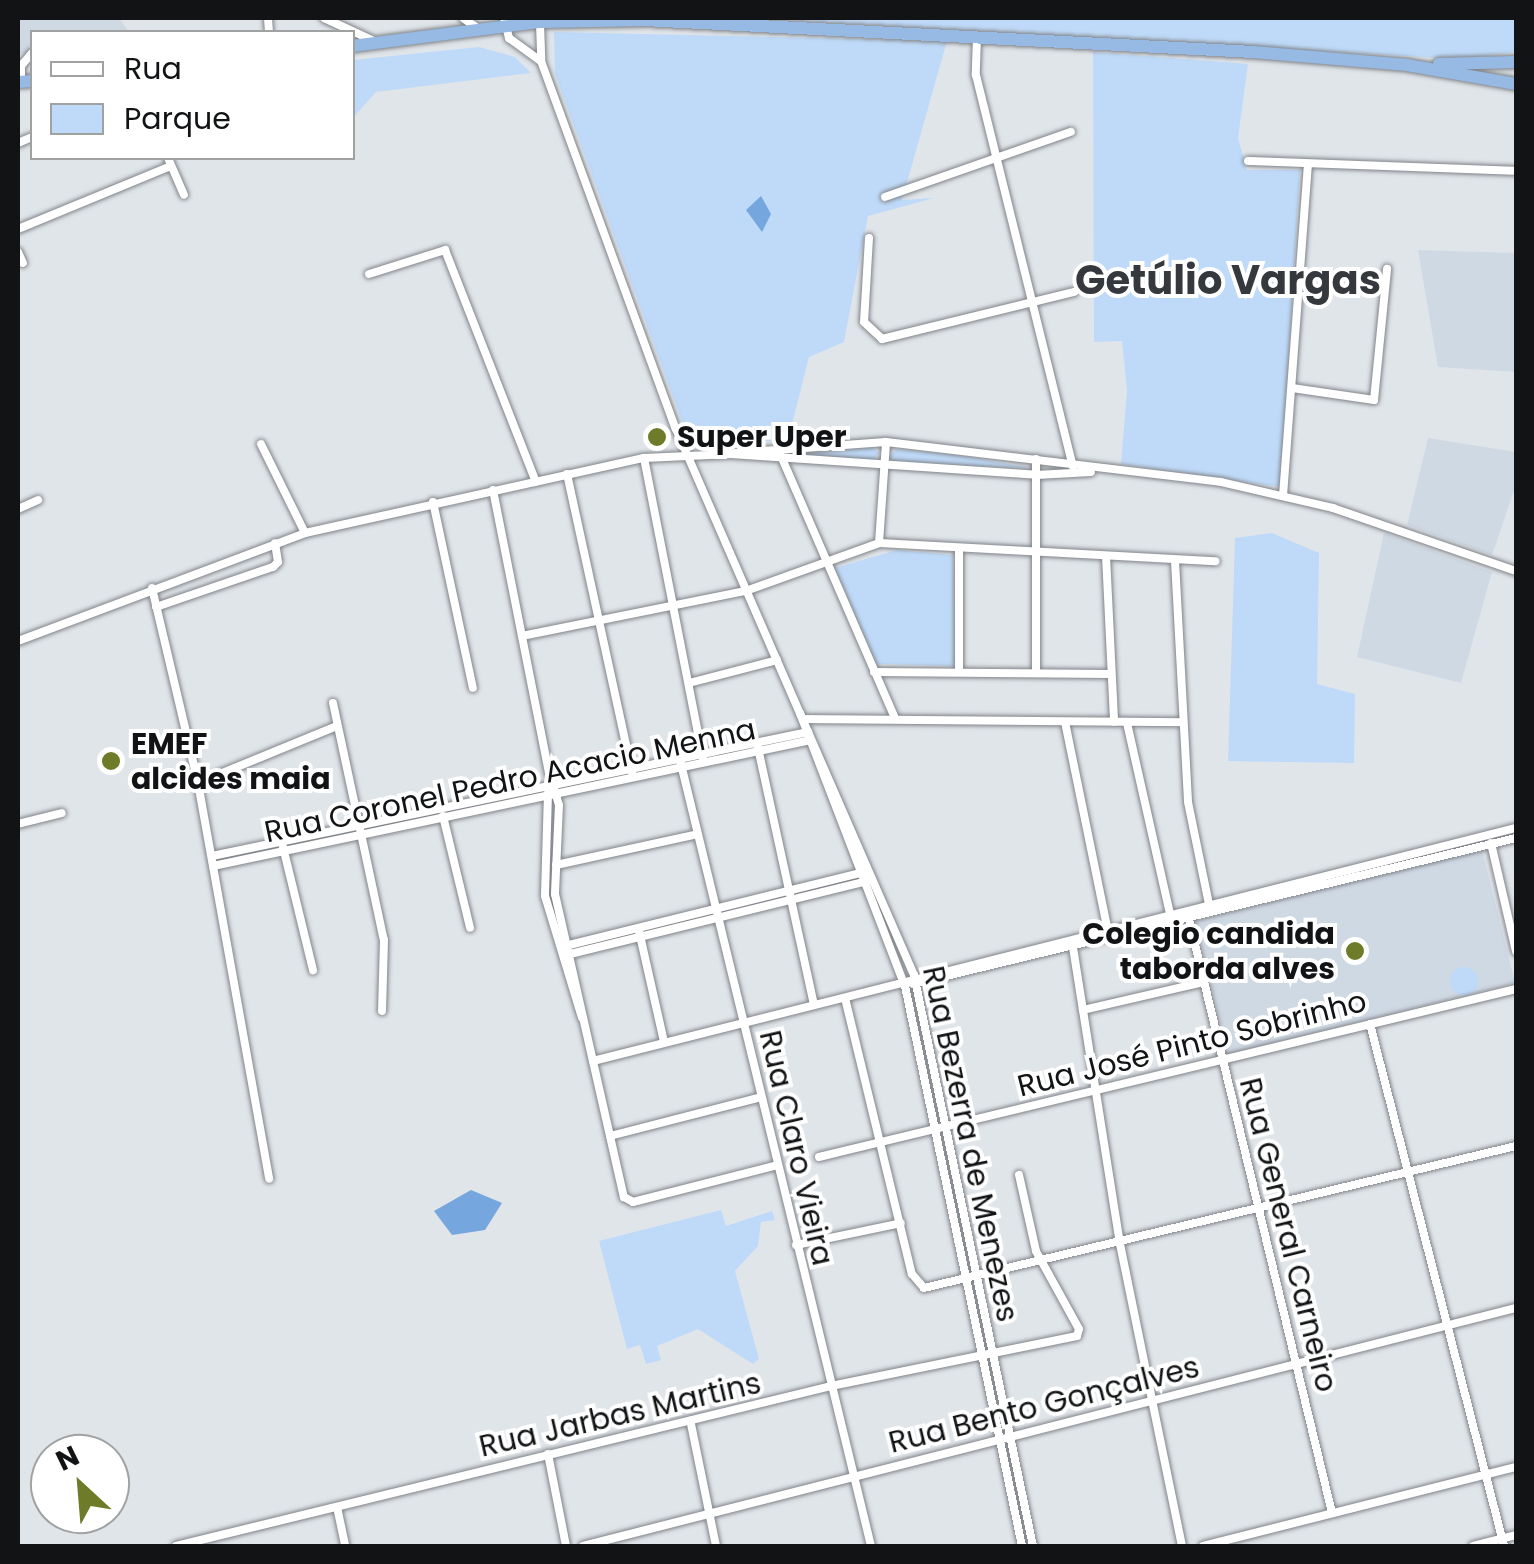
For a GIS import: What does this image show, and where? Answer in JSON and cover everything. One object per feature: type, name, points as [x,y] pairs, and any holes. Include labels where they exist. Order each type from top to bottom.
[{"type":"highway","points":[[355,46],[480,29],[503,22],[977,36],[1407,65],[1516,62]]},
{"type":"highway","points":[[1407,65],[1516,84]]},
{"type":"street","points":[[324,18],[350,30]]},
{"type":"street","points":[[463,18],[480,29]]},
{"type":"street","name":"Rua Bezerra de Menezes","points":[[503,22],[516,41],[540,61]]},
{"type":"street","points":[[516,41],[539,24]]},
{"type":"street","name":"Rua Bezerra de Menezes","points":[[539,24],[540,61],[686,453],[915,979],[1022,1546]]},
{"type":"street","points":[[355,32],[380,44]]},
{"type":"street","points":[[977,36],[976,75],[1036,303],[1074,476]]},
{"type":"street","points":[[24,82],[21,66],[30,55]]},
{"type":"street","points":[[885,197],[1071,132]]},
{"type":"street","points":[[1248,161],[1516,171]]},
{"type":"street","points":[[18,229],[169,162],[184,196]]},
{"type":"street","points":[[1283,496],[1308,164]]},
{"type":"street","points":[[869,238],[863,288],[864,322],[872,336],[901,335],[1074,292]]},
{"type":"street","points":[[369,274],[440,248],[449,258],[536,482]]},
{"type":"street","points":[[18,252],[23,263]]},
{"type":"street","points":[[1292,388],[1374,400],[1387,269]]},
{"type":"street","points":[[731,454],[778,447],[886,442],[1036,459],[1090,472],[1221,482],[1283,496],[1516,571]]},
{"type":"street","points":[[878,543],[886,442]]},
{"type":"street","points":[[261,444],[304,533]]},
{"type":"street","points":[[778,447],[895,718]]},
{"type":"street","points":[[18,641],[304,533],[644,458],[686,453],[731,454],[1036,476],[1090,472]]},
{"type":"street","points":[[644,458],[703,760]]},
{"type":"street","points":[[1036,459],[1031,551],[1036,672]]},
{"type":"street","points":[[567,474],[632,772]]},
{"type":"street","points":[[493,490],[550,774],[554,894],[624,1197],[633,1202],[774,1166]]},
{"type":"street","points":[[18,509],[38,500]]},
{"type":"street","points":[[434,502],[473,688]]},
{"type":"street","points":[[156,607],[276,564],[275,543]]},
{"type":"street","points":[[522,636],[746,591],[878,543],[1216,561]]},
{"type":"street","points":[[959,548],[960,670]]},
{"type":"street","points":[[1106,556],[1114,722]]},
{"type":"street","points":[[228,560],[234,580]]},
{"type":"street","points":[[1175,561],[1188,802],[1210,907]]},
{"type":"street","points":[[202,569],[208,589]]},
{"type":"street","points":[[152,588],[198,783],[269,1179]]},
{"type":"street","points":[[689,683],[777,660]]},
{"type":"street","points":[[874,672],[1111,674]]},
{"type":"street","points":[[333,704],[384,940],[382,1011]]},
{"type":"street","points":[[804,719],[1183,722]]},
{"type":"street","points":[[1065,722],[1108,932]]},
{"type":"street","points":[[1128,722],[1171,917]]},
{"type":"street","points":[[198,783],[337,726]]},
{"type":"street","name":"Rua Coronel Pedro Acacio Menna","points":[[212,861],[809,736]]},
{"type":"street","points":[[758,748],[814,1004]]},
{"type":"street","name":"Rua Claro Vieira","points":[[681,764],[744,1023],[774,1166],[871,1546]]},
{"type":"street","points":[[18,824],[62,813]]},
{"type":"street","points":[[442,813],[470,928]]},
{"type":"street","points":[[1490,840],[1516,828]]},
{"type":"street","points":[[552,865],[698,834]]},
{"type":"street","points":[[593,1060],[1300,884],[1490,840],[1516,838]]},
{"type":"street","points":[[1490,840],[1516,951]]},
{"type":"street","points":[[283,847],[313,970]]},
{"type":"street","points":[[565,951],[716,910],[868,875]]},
{"type":"street","name":"Rua Bezerra de Menezes","points":[[868,875],[904,982],[941,1129]]},
{"type":"street","name":"Rua General Carneiro","points":[[1187,913],[1332,1513]]},
{"type":"street","points":[[639,931],[664,1042]]},
{"type":"street","points":[[890,944],[900,941]]},
{"type":"street","points":[[1072,941],[1120,1244],[1149,1402],[1182,1546]]},
{"type":"street","points":[[1083,1010],[1204,982]]},
{"type":"street","name":"Rua José Pinto Sobrinho","points":[[819,1157],[1516,988]]},
{"type":"street","points":[[845,998],[885,1142],[916,1284],[970,1280],[1046,1264],[1516,1146]]},
{"type":"street","points":[[913,1024],[924,1022]]},
{"type":"street","points":[[1370,1024],[1503,1543]]},
{"type":"street","points":[[610,1136],[758,1098]]},
{"type":"street","points":[[1020,1174],[1034,1244],[1046,1264]]},
{"type":"street","points":[[796,1245],[900,1223]]},
{"type":"street","name":"Rua Jarbas Martins","points":[[176,1546],[548,1454],[691,1424],[831,1386],[1076,1336],[1079,1328],[1046,1264]]},
{"type":"street","name":"Rua Bento Gonçalves","points":[[584,1546],[708,1511],[1516,1308]]},
{"type":"street","points":[[691,1424],[716,1546]]},
{"type":"street","name":"Rua Bezerra de Menezes","points":[[1004,1437],[1033,1546]]},
{"type":"street","points":[[548,1454],[566,1546]]},
{"type":"street","points":[[1203,1546],[1516,1467]]},
{"type":"street","points":[[337,1508],[346,1546]]},
{"type":"street","points":[[1473,1546],[1503,1543],[1516,1535]]},
{"type":"shaded area","points":[[18,18],[119,18],[128,30],[30,30],[30,52],[18,54]]},
{"type":"shaded area","points":[[1418,250],[1516,253],[1516,372],[1438,367]]},
{"type":"shaded area","points":[[1428,438],[1516,452],[1516,485],[1492,555],[1407,525]]},
{"type":"shaded area","points":[[1384,533],[1492,572],[1461,683],[1357,657]]},
{"type":"shaded area","name":"Colegio candida taborda alves","points":[[1482,850],[1515,983],[1229,1054],[1196,921]]},
{"type":"green space","points":[[749,18],[1516,18],[1516,52],[1457,59]]},
{"type":"green space","points":[[554,32],[947,41],[902,200],[934,198],[868,216],[844,342],[809,357],[788,440],[691,446],[555,74]]},
{"type":"green space","points":[[479,47],[515,57],[531,73],[376,92],[355,116],[355,60]]},
{"type":"green space","points":[[1093,52],[1248,64],[1238,138],[1247,170],[1300,170],[1281,487],[1121,464],[1127,390],[1122,341],[1094,342]]},
{"type":"green space","points":[[871,446],[879,453],[873,461],[788,455]]},
{"type":"green space","points":[[896,449],[1031,468],[895,463],[889,457]]},
{"type":"green space","points":[[1272,533],[1319,553],[1317,684],[1355,694],[1354,763],[1228,761],[1235,538]]},
{"type":"green space","points":[[897,550],[953,555],[956,666],[876,664],[835,568]]},
{"type":"green space","points":[[1464,967],[1474,971],[1478,981],[1474,991],[1464,995],[1454,991],[1450,981],[1454,971]]},
{"type":"green space","points":[[721,1210],[726,1226],[772,1211],[775,1220],[761,1222],[758,1246],[735,1271],[759,1359],[753,1364],[698,1329],[657,1346],[661,1360],[646,1364],[640,1345],[627,1349],[599,1241]]},
{"type":"water","points":[[761,196],[771,214],[762,232],[746,210]]},
{"type":"water","points":[[471,1190],[502,1203],[485,1230],[452,1235],[434,1211]]},
{"type":"place","name":"Super Uper","points":[[657,437]]},
{"type":"place","name":"EMEF alcides maia","points":[[111,761]]},
{"type":"place","name":"Colegio candida taborda alves","points":[[1355,951]]},
{"type":"district","name":"Getúlio Vargas","points":[[1228,280]]}]
